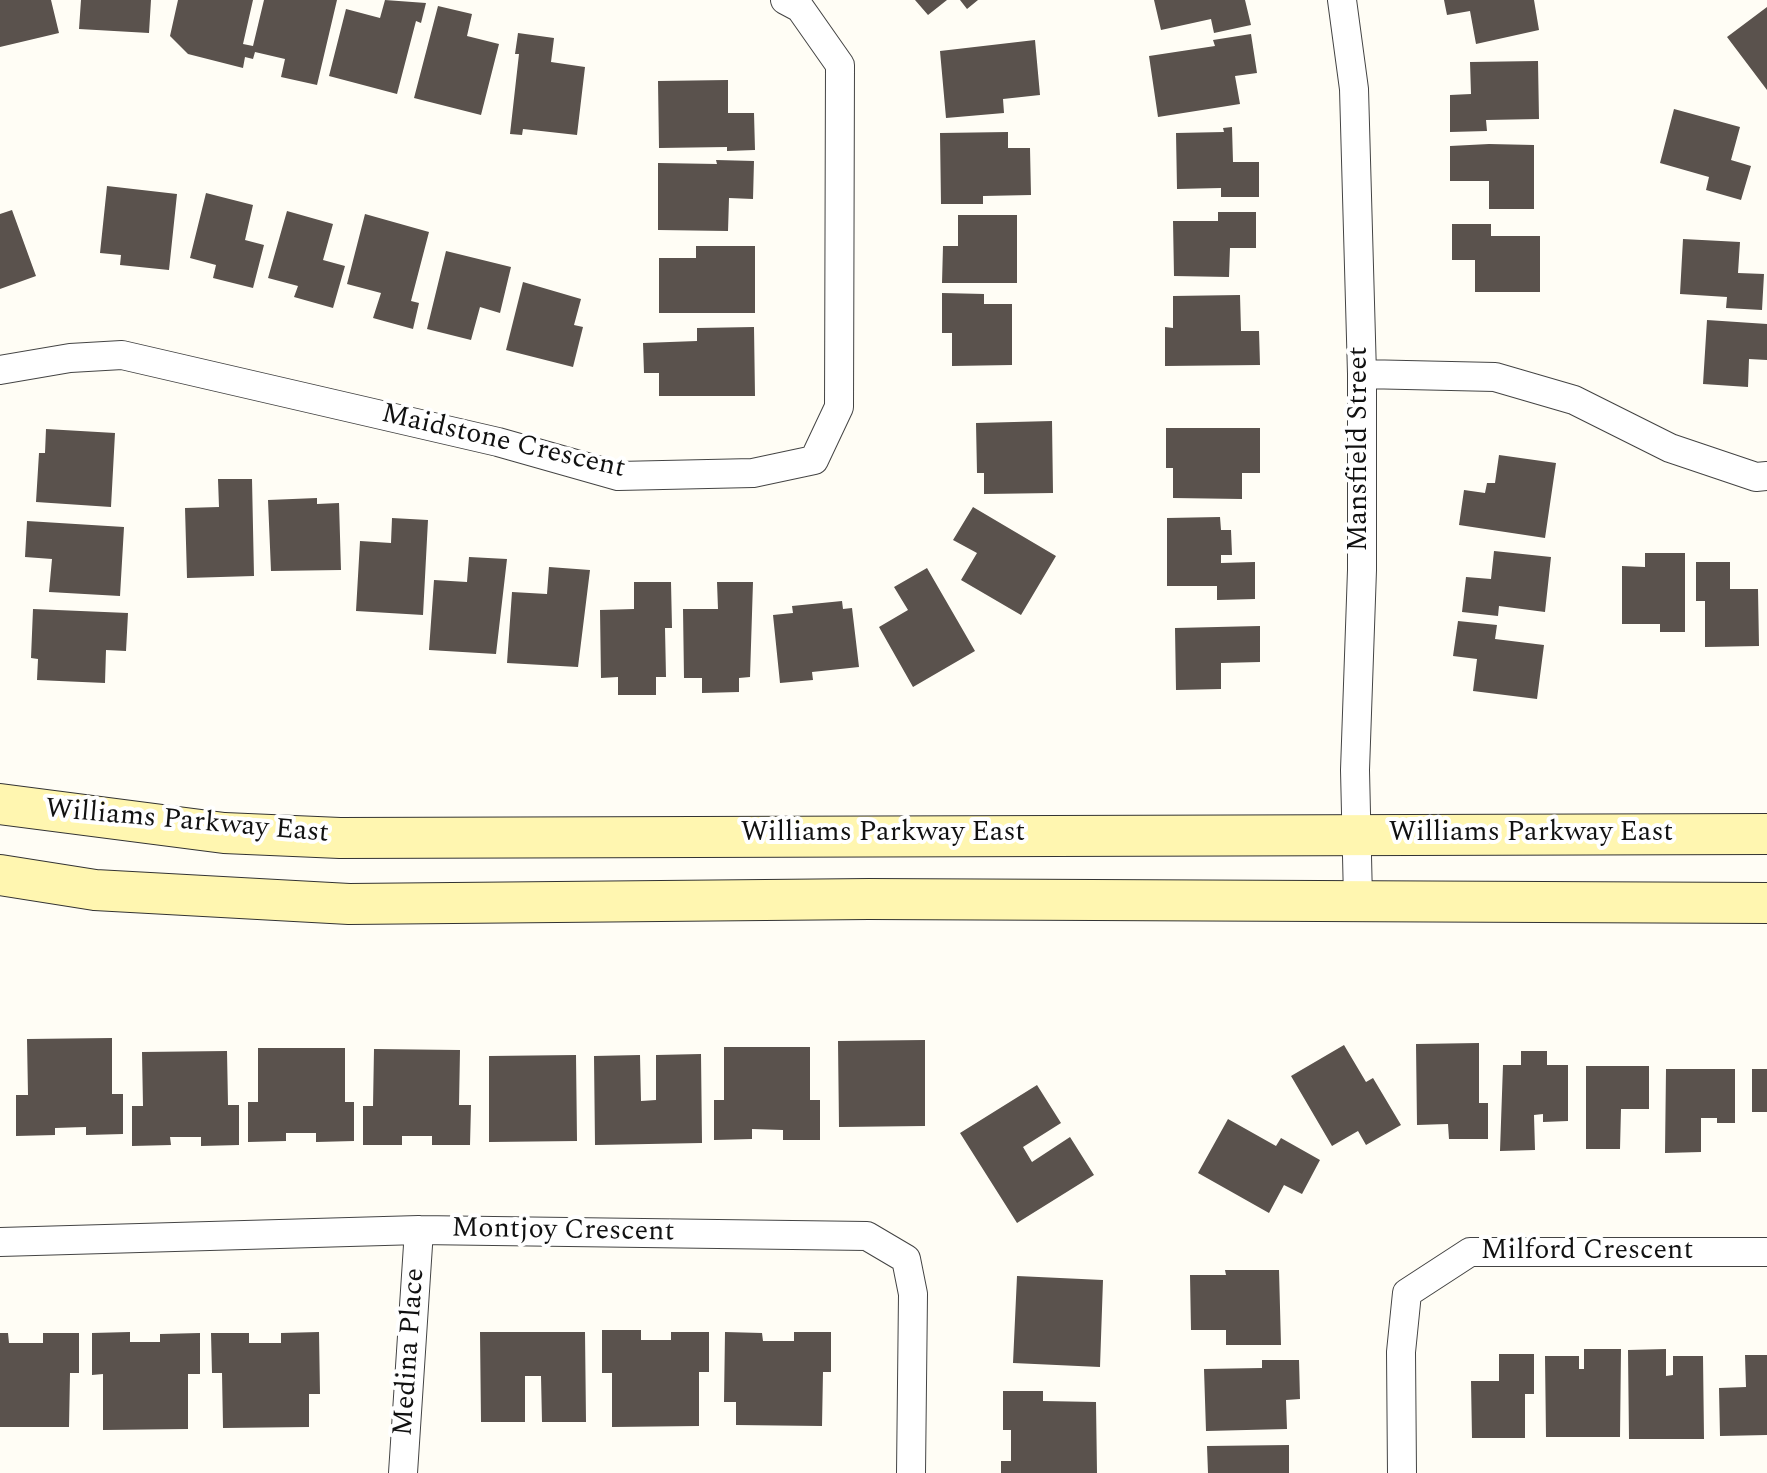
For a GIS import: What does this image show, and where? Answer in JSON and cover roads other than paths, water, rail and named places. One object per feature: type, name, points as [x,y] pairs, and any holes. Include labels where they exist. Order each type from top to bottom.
[{"type":"main road","name":"Williams Parkway East","points":[[0,804],[224,833],[340,838],[1767,834]]},
{"type":"main road","points":[[0,875],[95,890],[349,904],[1358,899],[1767,903]]},
{"type":"street","name":"Maidstone Crescent","points":[[0,370],[41,361],[122,355],[498,442],[618,476],[753,473],[814,460],[839,407],[840,65],[800,8],[785,0]]},
{"type":"street","name":"Mansfield Street","points":[[1342,0],[1354,89],[1362,374],[1358,899]]},
{"type":"street","points":[[1362,374],[1495,377],[1574,400],[1670,448],[1756,477],[1767,476]]},
{"type":"street","name":"Montjoy Crescent","points":[[0,1242],[419,1230],[867,1236],[906,1259],[913,1294],[911,1473]]},
{"type":"street","name":"Medina Place","points":[[403,1473],[419,1230]]},
{"type":"street","name":"Milford Crescent","points":[[1402,1473],[1401,1352],[1407,1293],[1470,1252],[1767,1252]]}]
